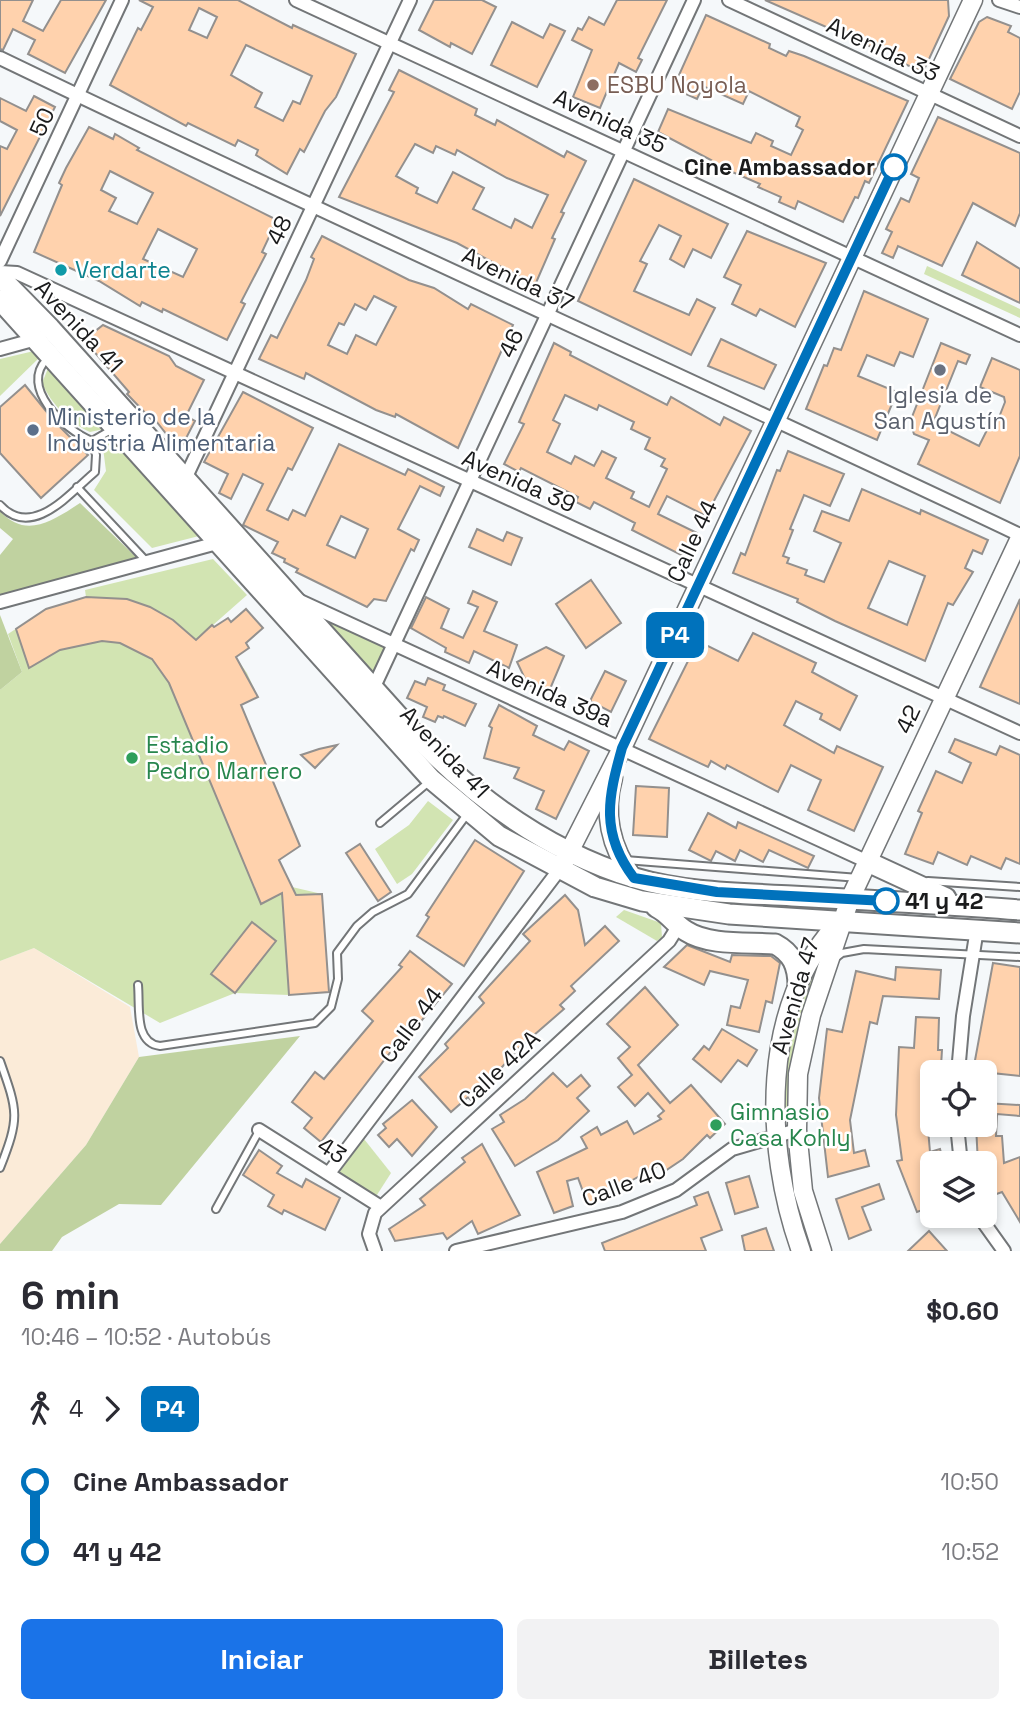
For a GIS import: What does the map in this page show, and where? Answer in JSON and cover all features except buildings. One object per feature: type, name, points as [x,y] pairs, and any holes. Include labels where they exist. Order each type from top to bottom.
[{"type":"main road","name":"Avenida 41","points":[[0,275],[47,341],[115,426],[218,543],[370,696],[460,781],[508,818],[570,852],[634,878],[717,892],[1020,910]]},
{"type":"main road","name":"Avenida 41","points":[[0,300],[47,341],[185,479],[290,597],[370,696],[431,779],[468,813],[499,836],[595,887],[642,901],[729,914],[1020,933]]},
{"type":"main road","points":[[864,870],[900,879],[935,895],[974,906]]},
{"type":"main road","points":[[642,901],[665,911],[679,925],[700,937],[775,944],[785,950],[795,964],[798,986]]},
{"type":"street","name":"50","points":[[0,261],[122,0]]},
{"type":"street","name":"Avenida 35","points":[[296,0],[1020,335]]},
{"type":"street","name":"48","points":[[185,479],[232,372],[314,208],[410,0]]},
{"type":"street","name":"46","points":[[370,696],[694,0]]},
{"type":"street","name":"Avenida 33","points":[[729,0],[1020,136]]},
{"type":"street","name":"Calle 44","points":[[329,1173],[570,852],[622,748],[973,0]]},
{"type":"street","points":[[999,0],[1020,7]]},
{"type":"street","name":"Avenida 37","points":[[0,58],[314,208],[776,419],[1020,537]]},
{"type":"street","name":"Avenida 39","points":[[0,275],[17,273],[471,483],[699,583],[944,700],[1020,733]]},
{"type":"street","points":[[0,349],[47,341]]},
{"type":"street","name":"42","points":[[841,920],[1020,537]]},
{"type":"street","points":[[0,601],[218,543]]},
{"type":"street","name":"Avenida 39a","points":[[290,597],[622,748],[864,870]]},
{"type":"street","points":[[622,748],[609,793],[612,841],[634,878]]},
{"type":"street","name":"Avenida 47","points":[[822,1251],[803,1191],[796,1102],[803,1045],[841,920]]},
{"type":"street","name":"Avenida 47","points":[[801,1251],[787,1208],[776,1135],[780,1059],[798,986],[816,948],[841,920]]},
{"type":"street","name":"Calle 42A","points":[[375,1251],[371,1244],[369,1226],[382,1207],[669,941],[679,925]]},
{"type":"street","points":[[960,1060],[977,929]]},
{"type":"street","name":"43","points":[[259,1130],[382,1207]]},
{"type":"street","name":"Calle 40","points":[[456,1251],[622,1212],[676,1190],[732,1149],[797,1130]]},
{"type":"street","points":[[988,1228],[1004,1251]]},
{"type":"lane","points":[[47,341],[37,385],[47,404],[79,436],[92,441],[104,436],[115,426]]},
{"type":"lane","points":[[0,505],[7,513],[23,520],[44,515],[95,472],[96,456],[92,441]]},
{"type":"lane","points":[[78,487],[147,562]]},
{"type":"lane","points":[[380,823],[431,779]]},
{"type":"lane","points":[[138,985],[143,1037],[150,1044],[160,1046],[315,1023],[331,1007],[338,979],[337,953],[357,926],[373,912],[408,894],[468,813]]},
{"type":"lane","points":[[620,858],[645,863],[864,870]]},
{"type":"lane","points":[[900,879],[1020,887]]},
{"type":"lane","points":[[830,962],[842,953],[864,949],[1020,957]]},
{"type":"lane","points":[[0,1062],[13,1098],[16,1128],[0,1168]]},
{"type":"lane","points":[[216,1209],[259,1130]]},
{"type":"shaded area","points":[[34,948],[130,1007],[139,1057],[86,1145],[0,1244],[0,961]]},
{"type":"green space","points":[[927,266],[1020,309],[1020,318],[924,274]]},
{"type":"green space","points":[[34,351],[40,357],[0,396],[0,359]]},
{"type":"green space","points":[[49,366],[104,429],[90,432],[75,424],[62,412],[42,383]]},
{"type":"green space","points":[[111,439],[199,536],[152,548],[94,490],[106,471],[103,448]]},
{"type":"green space","points":[[80,503],[138,559],[0,595],[0,555],[13,539],[0,528],[0,511],[10,520],[30,526],[50,521]]},
{"type":"green space","name":"Estadio Pedro Marrero","points":[[213,559],[247,595],[213,625],[247,673],[258,697],[241,705],[300,846],[279,860],[292,887],[322,894],[329,992],[289,995],[235,993],[160,1023],[34,948],[0,961],[0,690],[22,672],[8,634],[46,609],[86,597],[85,590]]},
{"type":"green space","points":[[290,597],[393,646],[374,688]]},
{"type":"green space","points":[[0,615],[22,672],[0,690]]},
{"type":"green space","points":[[428,801],[453,820],[412,874],[397,884],[375,849],[409,825]]},
{"type":"green space","points":[[624,910],[661,923],[662,937],[657,941],[616,917]]},
{"type":"green space","points":[[822,952],[789,1116],[783,1116],[789,1052],[799,1012]]},
{"type":"green space","points":[[300,1036],[161,1205],[119,1204],[62,1237],[52,1251],[0,1251],[0,1244],[86,1145],[139,1057]]},
{"type":"green space","points":[[364,1139],[391,1173],[375,1198],[338,1174]]},
{"type":"bus line","name":"P4","points":[[886,901],[717,892],[634,878],[625,867],[612,841],[609,793],[622,748],[894,167]]},
{"type":"place","name":"ESBU Noyola","points":[[593,85]]},
{"type":"place","name":"Cine Ambassador","points":[[894,167]]},
{"type":"place","name":"Verdarte","points":[[61,270]]},
{"type":"place","name":"Iglesia de San Agustín","points":[[940,370]]},
{"type":"place","name":"Ministerio de la Industria Alimentaria","points":[[33,430]]},
{"type":"place","name":"Estadio Pedro Marrero","points":[[132,758]]},
{"type":"place","name":"41 y 42","points":[[886,901]]},
{"type":"place","name":"Gimnasio Casa Kohly","points":[[716,1125]]}]
